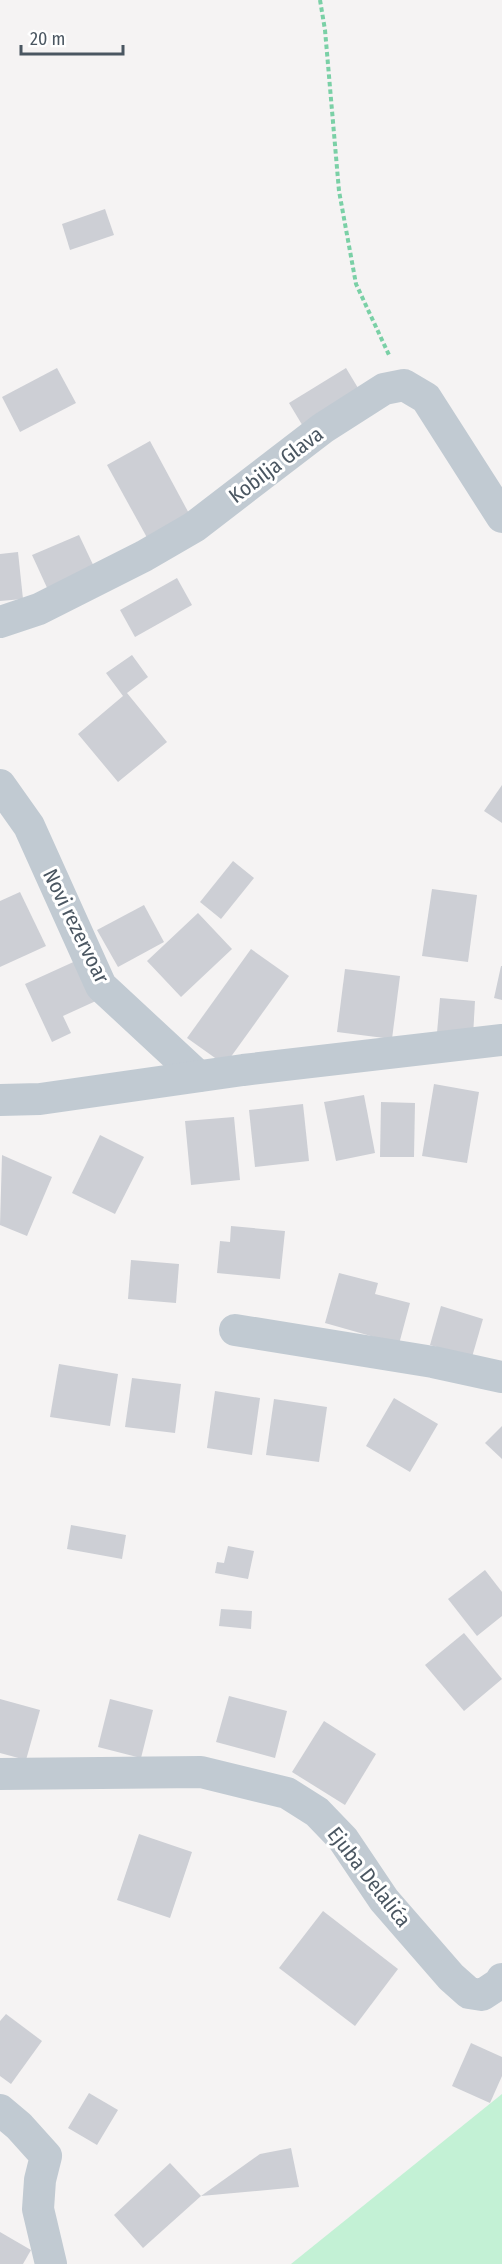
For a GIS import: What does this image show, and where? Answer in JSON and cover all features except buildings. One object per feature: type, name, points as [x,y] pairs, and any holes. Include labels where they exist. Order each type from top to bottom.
[{"type":"street","points":[[404,385],[426,398],[502,517]]},
{"type":"street","name":"Kobilja Glava","points":[[0,622],[39,609],[144,556],[194,527],[324,428],[384,389],[404,385]]},
{"type":"street","name":"Novi rezervoar","points":[[0,785],[29,826],[101,986],[198,1076]]},
{"type":"street","points":[[0,1100],[40,1099],[198,1076],[502,1040]]},
{"type":"street","points":[[235,1330],[433,1362],[502,1377]]},
{"type":"street","name":"Ejuba Delalića","points":[[0,1774],[201,1772],[287,1793],[317,1812],[343,1839],[384,1899],[451,1977],[469,1993],[482,1995],[500,1983],[502,1978]]},
{"type":"street","points":[[0,2110],[19,2126],[46,2156],[40,2180],[38,2209],[51,2264]]},
{"type":"path","points":[[320,0],[325,30],[339,191],[356,284],[404,385]]},
{"type":"green space","points":[[502,2094],[502,2264],[291,2264]]}]
